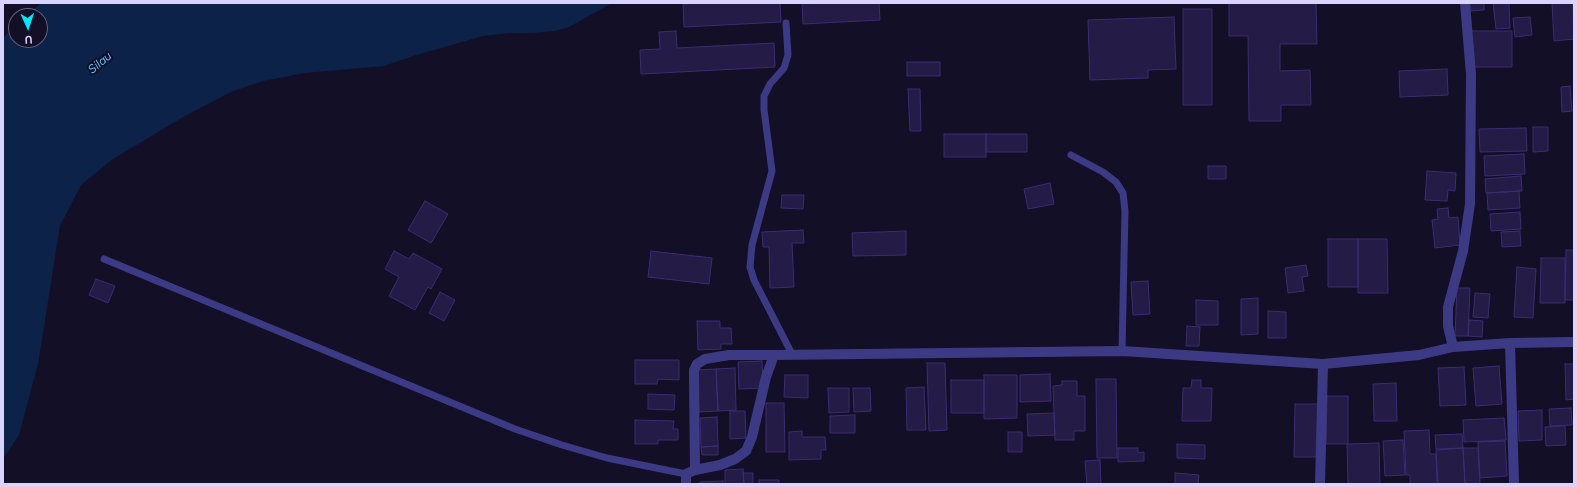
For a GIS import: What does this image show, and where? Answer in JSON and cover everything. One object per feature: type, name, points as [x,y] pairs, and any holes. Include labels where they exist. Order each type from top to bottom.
[{"type":"street","points":[[1453,347],[1448,326],[1448,307],[1463,251],[1470,204],[1471,74],[1465,3]]},
{"type":"street","points":[[774,355],[766,377],[752,437],[746,451],[735,459],[689,476],[694,370],[697,364],[705,359],[729,355],[1122,351],[1323,364],[1419,355],[1453,347],[1510,343],[1574,342]]},
{"type":"street","points":[[1510,343],[1514,484]]},
{"type":"street","points":[[1320,484],[1323,364]]},
{"type":"lane","points":[[786,23],[788,55],[784,68],[770,84],[764,96],[764,110],[772,171],[752,246],[750,267],[754,280],[792,354]]},
{"type":"lane","points":[[1071,155],[1104,172],[1116,182],[1123,193],[1125,211],[1122,351]]},
{"type":"lane","points":[[104,259],[515,429],[607,458],[689,476]]},
{"type":"water","name":"Silau","points":[[41,3],[612,3],[569,27],[555,31],[483,36],[384,66],[305,73],[263,81],[231,92],[185,116],[113,159],[81,185],[60,226],[38,364],[19,435],[3,459],[3,38],[8,33],[8,48],[48,48],[48,8],[35,8]]},
{"type":"building","points":[[780,3],[781,22],[684,27],[683,4]]},
{"type":"building","points":[[802,3],[879,3],[880,20],[803,24]]},
{"type":"building","points":[[1229,3],[1316,3],[1317,44],[1280,44],[1280,71],[1310,70],[1311,105],[1281,105],[1281,121],[1249,121],[1248,36],[1229,36]]},
{"type":"building","points":[[1469,3],[1484,3],[1484,10],[1470,11]]},
{"type":"building","points":[[1493,3],[1509,3],[1510,28],[1496,29]]},
{"type":"building","points":[[1552,3],[1573,3],[1574,39],[1554,41]]},
{"type":"building","points":[[1183,9],[1212,9],[1212,105],[1183,105]]},
{"type":"building","points":[[1174,17],[1176,69],[1148,70],[1148,78],[1090,80],[1088,20]]},
{"type":"building","points":[[1530,17],[1532,35],[1515,37],[1513,18]]},
{"type":"building","points":[[676,31],[677,48],[774,43],[775,67],[641,74],[640,50],[660,49],[659,32]]},
{"type":"building","points":[[1471,31],[1512,31],[1512,67],[1472,67]]},
{"type":"building","points":[[907,62],[940,62],[940,76],[907,76]]},
{"type":"building","points":[[1447,69],[1448,95],[1400,97],[1399,71]]},
{"type":"building","points":[[1570,86],[1572,111],[1562,112],[1561,87]]},
{"type":"building","points":[[908,89],[920,89],[921,131],[910,131]]},
{"type":"building","points":[[1533,127],[1548,127],[1548,151],[1533,152]]},
{"type":"building","points":[[1526,128],[1527,151],[1480,152],[1479,129]]},
{"type":"building","points":[[944,134],[986,134],[986,157],[944,157]]},
{"type":"building","points":[[986,134],[1027,134],[1027,152],[986,152]]},
{"type":"building","points":[[1524,154],[1525,174],[1485,176],[1484,156]]},
{"type":"building","points":[[1208,166],[1226,166],[1226,179],[1208,179]]},
{"type":"building","points":[[1427,171],[1456,173],[1455,191],[1448,190],[1447,201],[1425,200]]},
{"type":"building","points":[[1521,176],[1522,191],[1486,193],[1485,179]]},
{"type":"building","points":[[1050,183],[1054,204],[1028,209],[1024,189]]},
{"type":"building","points":[[1519,191],[1520,208],[1488,210],[1487,193]]},
{"type":"building","points":[[782,195],[804,195],[803,209],[781,208]]},
{"type":"building","points":[[425,201],[448,214],[431,243],[408,230]]},
{"type":"building","points":[[1448,208],[1449,218],[1458,217],[1460,245],[1435,248],[1432,220],[1438,219],[1437,209]]},
{"type":"building","points":[[1520,212],[1521,229],[1491,231],[1490,214]]},
{"type":"building","points":[[803,230],[804,243],[792,243],[794,287],[770,288],[769,247],[763,247],[762,232]]},
{"type":"building","points":[[906,231],[906,255],[853,256],[852,233]]},
{"type":"building","points":[[1520,231],[1521,246],[1502,247],[1501,232]]},
{"type":"building","points":[[1328,239],[1358,239],[1358,287],[1328,287]]},
{"type":"building","points":[[1358,239],[1387,239],[1388,293],[1358,293]]},
{"type":"building","points":[[1566,250],[1574,250],[1574,300],[1565,300]]},
{"type":"building","points":[[394,251],[409,259],[413,253],[442,269],[431,289],[428,287],[415,310],[389,296],[399,277],[385,269]]},
{"type":"building","points":[[651,251],[712,258],[709,284],[648,277]]},
{"type":"building","points":[[1541,258],[1565,258],[1565,303],[1540,303]]},
{"type":"building","points":[[1306,265],[1308,276],[1302,277],[1304,291],[1288,293],[1285,268]]},
{"type":"building","points":[[1517,267],[1536,269],[1533,318],[1514,317]]},
{"type":"building","points":[[96,279],[115,286],[108,303],[89,295]]},
{"type":"building","points":[[1148,281],[1150,314],[1133,315],[1131,282]]},
{"type":"building","points":[[1457,288],[1470,288],[1468,336],[1455,336]]},
{"type":"building","points":[[440,292],[455,300],[444,321],[429,313]]},
{"type":"building","points":[[1475,293],[1490,294],[1488,318],[1473,317]]},
{"type":"building","points":[[1258,298],[1258,334],[1241,335],[1241,299]]},
{"type":"building","points":[[1196,300],[1218,301],[1218,325],[1196,325]]},
{"type":"building","points":[[1268,311],[1286,312],[1286,338],[1268,338]]},
{"type":"building","points":[[1469,320],[1483,321],[1482,337],[1468,336]]},
{"type":"building","points":[[697,321],[720,321],[720,328],[731,328],[732,344],[721,344],[721,349],[698,350]]},
{"type":"building","points":[[1187,326],[1200,327],[1199,346],[1186,346]]},
{"type":"building","points":[[635,360],[679,360],[679,380],[658,379],[657,384],[635,384]]},
{"type":"building","points":[[762,361],[763,388],[739,389],[738,362]]},
{"type":"building","points":[[927,363],[945,363],[947,430],[929,431]]},
{"type":"building","points":[[1565,364],[1574,364],[1574,399],[1566,400]]},
{"type":"building","points":[[1499,366],[1502,404],[1476,406],[1473,368]]},
{"type":"building","points":[[1464,367],[1466,405],[1440,406],[1438,368]]},
{"type":"building","points":[[735,368],[736,410],[718,411],[716,369]]},
{"type":"building","points":[[716,369],[718,411],[699,412],[697,370]]},
{"type":"building","points":[[1050,374],[1051,401],[1020,402],[1020,375]]},
{"type":"building","points":[[785,375],[808,375],[808,398],[784,397]]},
{"type":"building","points":[[984,375],[1017,375],[1017,418],[984,419]]},
{"type":"building","points":[[1096,379],[1116,379],[1117,458],[1097,458]]},
{"type":"building","points":[[951,380],[984,380],[984,413],[951,413]]},
{"type":"building","points":[[1192,380],[1201,380],[1201,388],[1212,388],[1211,421],[1182,421],[1183,388],[1191,388]]},
{"type":"building","points":[[1062,381],[1077,381],[1077,396],[1085,396],[1085,431],[1074,431],[1074,440],[1055,440],[1053,386],[1062,385]]},
{"type":"building","points":[[1396,383],[1397,421],[1374,421],[1373,384]]},
{"type":"building","points":[[924,387],[926,430],[907,430],[906,388]]},
{"type":"building","points":[[828,388],[849,388],[849,412],[829,413]]},
{"type":"building","points":[[853,388],[870,388],[871,411],[854,412]]},
{"type":"building","points":[[648,394],[675,395],[674,410],[648,409]]},
{"type":"building","points":[[1327,396],[1348,396],[1348,444],[1326,444]]},
{"type":"building","points":[[766,403],[784,403],[785,452],[766,452]]},
{"type":"building","points":[[1295,404],[1319,404],[1319,457],[1294,457]]},
{"type":"building","points":[[1571,408],[1572,425],[1550,426],[1549,409]]},
{"type":"building","points":[[1542,410],[1542,440],[1519,441],[1518,411]]},
{"type":"building","points":[[730,411],[745,411],[746,438],[730,439]]},
{"type":"building","points":[[1054,413],[1055,435],[1028,436],[1027,414]]},
{"type":"building","points":[[855,415],[855,433],[830,433],[830,416]]},
{"type":"building","points":[[717,417],[718,446],[701,447],[700,418]]},
{"type":"building","points":[[1504,418],[1506,440],[1464,442],[1463,420]]},
{"type":"building","points":[[635,420],[674,421],[673,429],[678,429],[678,440],[658,440],[658,444],[635,444]]},
{"type":"building","points":[[1565,426],[1566,445],[1546,446],[1545,427]]},
{"type":"building","points":[[1429,430],[1430,454],[1436,454],[1437,484],[1410,484],[1410,475],[1406,475],[1404,431]]},
{"type":"building","points":[[802,431],[802,437],[825,437],[826,450],[821,450],[821,459],[789,460],[789,432]]},
{"type":"building","points":[[1008,432],[1022,432],[1022,452],[1008,452]]},
{"type":"building","points":[[1462,434],[1463,448],[1436,449],[1435,435]]},
{"type":"building","points":[[1403,440],[1405,475],[1385,476],[1383,441]]},
{"type":"building","points":[[1505,441],[1507,476],[1480,478],[1478,442]]},
{"type":"building","points":[[1379,443],[1380,484],[1348,484],[1347,444]]},
{"type":"building","points":[[1177,444],[1205,445],[1205,459],[1177,458]]},
{"type":"building","points":[[718,446],[718,455],[702,455],[701,447]]},
{"type":"building","points":[[1118,448],[1138,448],[1138,453],[1144,452],[1144,461],[1118,462]]},
{"type":"building","points":[[1463,448],[1478,448],[1480,484],[1465,484]]},
{"type":"building","points":[[1463,448],[1465,484],[1438,484],[1436,450]]},
{"type":"building","points":[[1100,460],[1101,484],[1087,484],[1085,461]]},
{"type":"building","points":[[743,469],[744,484],[725,484],[725,470]]},
{"type":"building","points":[[743,473],[753,473],[753,484],[744,484]]},
{"type":"building","points":[[1175,473],[1199,475],[1198,484],[1175,484]]},
{"type":"building","points":[[759,480],[779,480],[779,484],[759,484]]},
{"type":"building","points":[[723,481],[723,484],[700,484],[700,482]]}]
